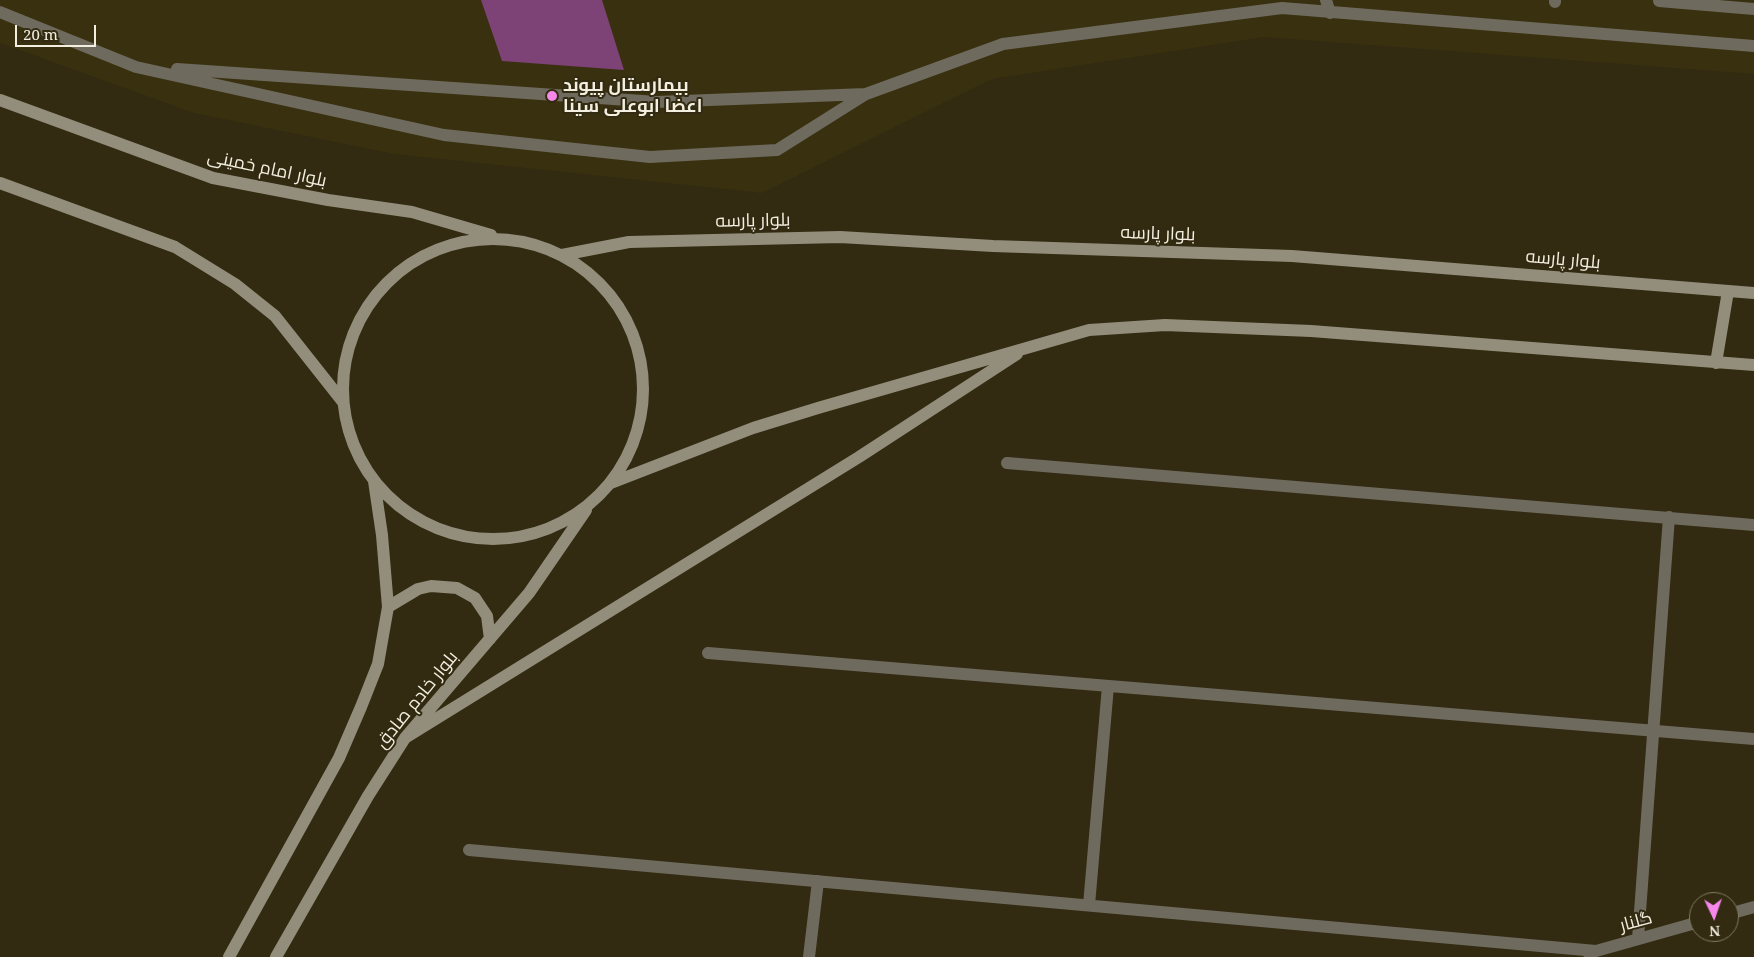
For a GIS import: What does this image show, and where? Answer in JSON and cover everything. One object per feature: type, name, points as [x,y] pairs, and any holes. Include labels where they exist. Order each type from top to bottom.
[{"type":"main road","name":"بلوار امام خمینی","points":[[0,100],[212,178],[328,200],[412,212],[506,239]]},
{"type":"main road","points":[[0,183],[176,246],[235,284],[275,316],[343,402]]},
{"type":"main road","name":"بلوار پارسه","points":[[562,255],[629,242],[840,237],[993,246],[1292,256],[1754,292]]},
{"type":"main road","points":[[477,239],[506,239],[534,244],[562,255],[586,270],[607,290],[624,314],[637,341],[643,370],[644,400],[639,430],[627,458],[611,483],[590,505],[565,521],[537,533],[507,538],[477,538],[448,532],[420,520],[395,503],[374,482],[359,457],[348,430],[343,402],[344,373],[349,344],[361,317],[377,294],[398,273],[422,257],[448,245],[477,239]]},
{"type":"main road","points":[[1716,363],[1728,291]]},
{"type":"main road","points":[[611,483],[752,428],[1089,330],[1165,325],[1311,332],[1754,365]]},
{"type":"main road","points":[[405,738],[859,457],[1028,347]]},
{"type":"main road","name":"بلوار خادم صادق","points":[[229,957],[339,758],[378,664],[388,607],[382,535],[374,482]]},
{"type":"main road","name":"بلوار خادم صادق","points":[[276,957],[368,796],[405,738],[529,593],[590,505]]},
{"type":"main road","points":[[388,607],[418,589],[431,586],[457,588],[475,598],[486,616],[490,639]]},
{"type":"street","points":[[1326,0],[1330,13]]},
{"type":"street","points":[[1659,0],[1754,9]]},
{"type":"street","points":[[0,12],[136,67],[444,135],[650,157],[778,150],[866,94],[1003,44],[1282,8],[1754,46]]},
{"type":"street","points":[[136,67],[656,102],[866,94]]},
{"type":"street","points":[[1007,463],[1754,525]]},
{"type":"street","points":[[1638,939],[1669,517]]},
{"type":"street","points":[[708,653],[1754,739]]},
{"type":"street","points":[[1089,905],[1108,686]]},
{"type":"street","points":[[469,850],[1596,951]]},
{"type":"street","points":[[809,957],[818,881]]},
{"type":"street","points":[[1739,911],[1754,907]]},
{"type":"street","name":"گلنار","points":[[1583,957],[1596,951],[1689,925]]},
{"type":"shaded area","name":"بیمارستان پیوند اعضا ابوعلی سینا","points":[[0,0],[1754,0],[1754,74],[1264,37],[992,79],[762,193],[394,154],[194,113],[0,43]]},
{"type":"shaded area","points":[[481,0],[602,0],[624,70],[502,61]]},
{"type":"place","name":"بیمارستان پیوند اعضا ابوعلی سینا","points":[[552,96]]}]
